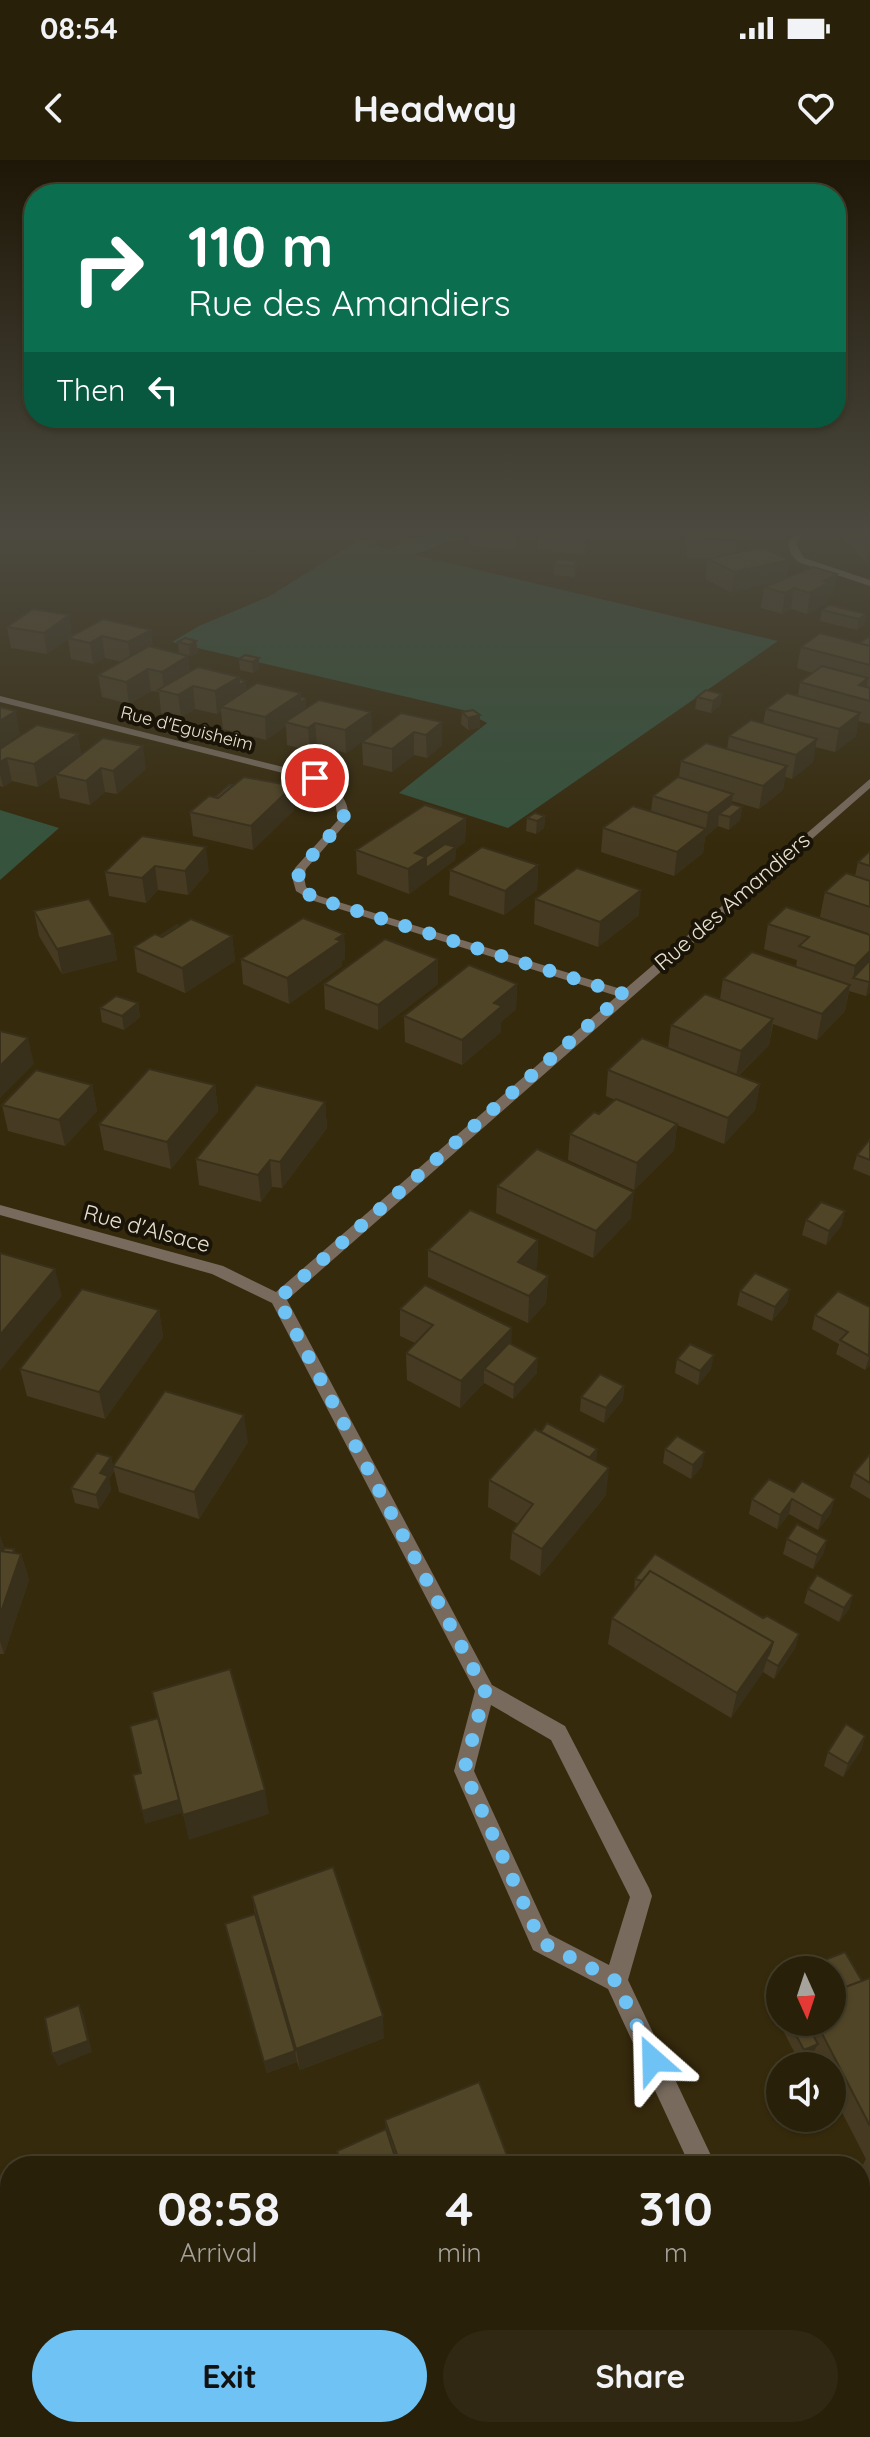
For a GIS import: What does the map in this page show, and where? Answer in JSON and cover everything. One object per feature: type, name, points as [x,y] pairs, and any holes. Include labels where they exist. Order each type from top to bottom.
[{"type":"street","name":"Rue d'Eguisheim","points":[[0,699],[315,778],[343,800],[345,812],[343,821],[301,868],[298,877],[300,889],[315,898],[624,994]]},
{"type":"street","name":"Rue des Amandiers","points":[[278,1299],[870,782]]},
{"type":"street","name":"Rue d'Alsace","points":[[0,1210],[217,1270],[278,1299]]},
{"type":"street","points":[[278,1299],[485,1691],[558,1733],[641,1896],[616,1981]]},
{"type":"street","points":[[485,1691],[464,1771],[541,1942],[616,1981],[698,2156]]},
{"type":"green space","points":[[183,635],[754,635],[778,641],[508,828],[399,793],[487,723],[463,710],[172,642]]},
{"type":"green space","points":[[0,810],[59,828],[0,880]]},
{"type":"building","points":[[73,635],[141,635],[128,642],[102,636],[90,643],[68,638]]},
{"type":"building","points":[[817,635],[870,646],[870,665],[801,647]]},
{"type":"building","points":[[870,636],[870,646],[859,643]]},
{"type":"building","points":[[185,638],[196,641],[189,645],[178,642]]},
{"type":"building","points":[[149,646],[188,656],[162,672],[148,669],[126,682],[98,675]]},
{"type":"building","points":[[245,655],[259,658],[252,662],[239,659]]},
{"type":"building","points":[[822,666],[868,678],[859,685],[870,688],[870,701],[800,682]]},
{"type":"building","points":[[198,667],[239,677],[215,691],[193,686],[178,695],[158,690]]},
{"type":"building","points":[[257,683],[301,693],[265,717],[221,707]]},
{"type":"building","points":[[706,690],[722,694],[713,701],[697,697]]},
{"type":"building","points":[[787,693],[860,713],[839,729],[766,709]]},
{"type":"building","points":[[319,700],[371,712],[345,730],[315,723],[308,728],[285,722]]},
{"type":"building","points":[[0,707],[16,711],[0,721]]},
{"type":"building","points":[[473,710],[480,715],[468,718],[462,712]]},
{"type":"building","points":[[401,713],[442,722],[426,735],[414,732],[392,749],[362,742]]},
{"type":"building","points":[[751,720],[817,739],[796,755],[729,736]]},
{"type":"building","points":[[37,725],[78,734],[34,764],[7,758],[0,762],[0,749]]},
{"type":"building","points":[[103,738],[143,746],[113,771],[101,768],[86,781],[56,774]]},
{"type":"building","points":[[706,743],[787,766],[763,786],[681,761]]},
{"type":"building","points":[[244,777],[293,786],[251,826],[190,812],[209,796],[218,798]]},
{"type":"building","points":[[678,777],[733,794],[708,813],[653,796]]},
{"type":"building","points":[[233,785],[218,798],[215,797]]},
{"type":"building","points":[[732,804],[742,807],[730,817],[719,814]]},
{"type":"building","points":[[425,805],[466,818],[415,853],[426,857],[408,869],[356,850]]},
{"type":"building","points":[[633,806],[706,829],[677,852],[603,828]]},
{"type":"building","points":[[535,813],[545,816],[537,821],[527,818]]},
{"type":"building","points":[[142,836],[206,847],[185,871],[155,866],[142,878],[105,872]]},
{"type":"building","points":[[445,844],[456,847],[426,868],[426,857]]},
{"type":"building","points":[[482,847],[538,865],[505,891],[450,870]]},
{"type":"building","points":[[870,851],[870,866],[858,862]]},
{"type":"building","points":[[577,868],[641,890],[600,922],[535,899]]},
{"type":"building","points":[[846,873],[870,881],[870,907],[825,892]]},
{"type":"building","points":[[89,899],[113,935],[57,949],[34,911]]},
{"type":"building","points":[[786,907],[870,935],[870,951],[855,966],[799,946],[809,937],[768,924]]},
{"type":"building","points":[[303,918],[344,934],[336,939],[341,941],[287,978],[241,959]]},
{"type":"building","points":[[191,919],[232,936],[182,968],[134,947],[155,934],[162,937]]},
{"type":"building","points":[[385,939],[438,959],[378,1005],[324,984]]},
{"type":"building","points":[[752,952],[850,985],[822,1014],[723,979]]},
{"type":"building","points":[[870,960],[870,981],[853,978]]},
{"type":"building","points":[[469,965],[517,984],[494,1003],[502,1006],[462,1040],[404,1016]]},
{"type":"building","points":[[705,994],[773,1019],[741,1051],[671,1025]]},
{"type":"building","points":[[116,996],[138,1003],[122,1016],[100,1008]]},
{"type":"building","points":[[0,1031],[28,1038],[0,1066]]},
{"type":"building","points":[[642,1038],[760,1084],[728,1118],[608,1070]]},
{"type":"building","points":[[149,1069],[215,1085],[167,1142],[99,1124]]},
{"type":"building","points":[[36,1070],[92,1085],[59,1120],[2,1105]]},
{"type":"building","points":[[256,1085],[325,1102],[280,1162],[270,1160],[258,1175],[196,1159]]},
{"type":"building","points":[[616,1099],[677,1124],[637,1163],[570,1134],[594,1112],[599,1114]]},
{"type":"building","points":[[870,1139],[870,1160],[857,1155]]},
{"type":"building","points":[[537,1149],[634,1192],[596,1231],[497,1186]]},
{"type":"building","points":[[821,1202],[845,1211],[829,1231],[806,1220]]},
{"type":"building","points":[[470,1210],[538,1240],[518,1262],[548,1276],[529,1296],[428,1250]]},
{"type":"building","points":[[0,1253],[55,1269],[0,1335]]},
{"type":"building","points":[[755,1273],[790,1289],[775,1307],[740,1291]]},
{"type":"building","points":[[425,1285],[512,1328],[461,1381],[406,1353],[433,1325],[400,1309]]},
{"type":"building","points":[[82,1289],[159,1310],[99,1392],[20,1369]]},
{"type":"building","points":[[838,1291],[870,1307],[869,1356],[840,1340],[848,1332],[815,1315]]},
{"type":"building","points":[[509,1343],[538,1358],[514,1385],[484,1369]]},
{"type":"building","points":[[690,1344],[714,1355],[700,1371],[677,1359]]},
{"type":"building","points":[[600,1374],[624,1386],[606,1408],[581,1397]]},
{"type":"building","points":[[165,1391],[244,1415],[194,1492],[113,1466]]},
{"type":"building","points":[[547,1423],[597,1449],[589,1458],[541,1432]]},
{"type":"building","points":[[535,1429],[609,1468],[542,1549],[512,1532],[533,1504],[489,1480]]},
{"type":"building","points":[[677,1436],[705,1452],[693,1465],[665,1449]]},
{"type":"building","points":[[97,1453],[111,1457],[100,1473],[108,1476],[96,1495],[71,1488]]},
{"type":"building","points":[[870,1454],[870,1483],[854,1473]]},
{"type":"building","points":[[769,1479],[794,1492],[802,1481],[835,1499],[822,1516],[792,1499],[780,1515],[752,1499]]},
{"type":"building","points":[[797,1524],[827,1540],[817,1555],[787,1539]]},
{"type":"building","points":[[4,1548],[14,1549],[13,1553],[3,1552]]},
{"type":"building","points":[[0,1551],[21,1554],[0,1615]]},
{"type":"building","points":[[655,1554],[763,1618],[767,1616],[799,1634],[778,1666],[766,1659],[773,1642],[650,1571],[642,1581],[635,1579]]},
{"type":"building","points":[[650,1571],[773,1642],[737,1693],[612,1618]]},
{"type":"building","points":[[817,1575],[853,1595],[844,1608],[808,1589]]},
{"type":"building","points":[[230,1669],[265,1790],[183,1815],[152,1692]]},
{"type":"building","points":[[158,1718],[179,1800],[142,1811],[133,1775],[141,1773],[130,1726]]},
{"type":"building","points":[[846,1724],[865,1736],[848,1764],[828,1752]]},
{"type":"building","points":[[333,1867],[383,2016],[296,2049],[252,1896]]},
{"type":"building","points":[[255,1914],[295,2051],[264,2062],[225,1924]]},
{"type":"building","points":[[845,1952],[862,1981],[846,1987],[846,1956],[835,1956]]},
{"type":"building","points":[[870,1978],[870,2126],[846,2080],[846,2052],[832,2052],[823,2036],[846,2036],[846,1987]]},
{"type":"building","points":[[79,2005],[88,2041],[52,2054],[45,2018]]},
{"type":"building","points":[[796,2036],[814,2036],[818,2044],[804,2050]]},
{"type":"building","points":[[479,2082],[507,2156],[398,2156],[385,2120]]},
{"type":"building","points":[[386,2129],[395,2156],[339,2156],[337,2151]]},
{"type":"route","points":[[315,778],[343,800],[345,812],[343,821],[301,868],[298,877],[300,889],[315,898],[624,994],[278,1299],[485,1691],[464,1771],[541,1942],[616,1981],[653,2060]]}]
